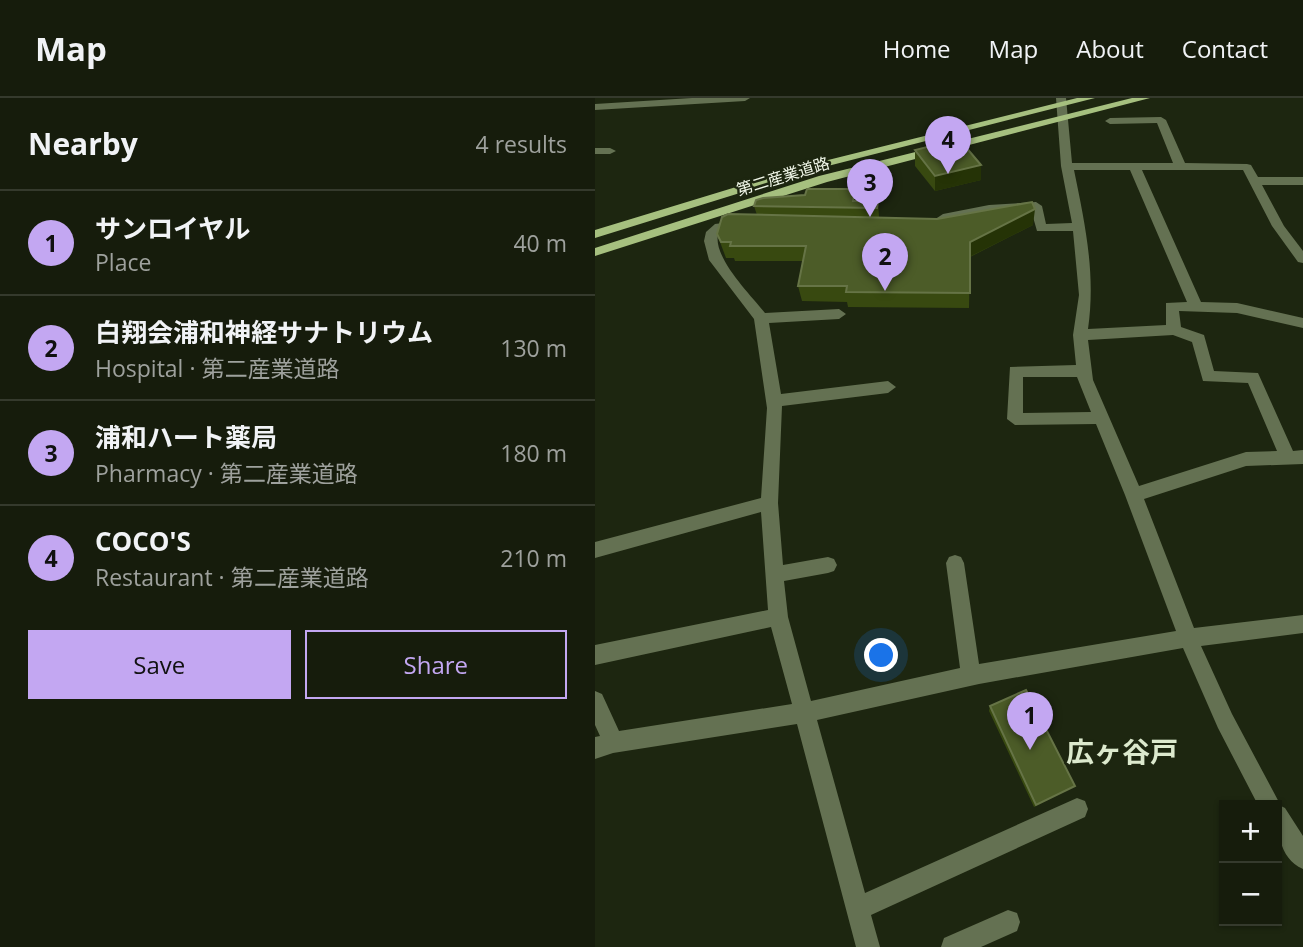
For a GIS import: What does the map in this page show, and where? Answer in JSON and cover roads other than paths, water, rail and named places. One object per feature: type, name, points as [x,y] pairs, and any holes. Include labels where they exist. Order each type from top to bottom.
[{"type":"main road","name":"第二産業道路","points":[[595,253],[1090,98]]},
{"type":"main road","name":"第二産業道路","points":[[595,234],[816,166],[1061,107],[1145,98]]},
{"type":"street","points":[[595,101],[609,98]]},
{"type":"street","points":[[595,107],[745,98]]},
{"type":"street","points":[[1061,107],[1086,295],[1080,335],[1084,371],[1188,638],[1225,721],[1267,800]]},
{"type":"street","points":[[1110,121],[1161,120],[1180,166]]},
{"type":"street","points":[[595,151],[610,151]]},
{"type":"street","points":[[1067,166],[1247,167],[1272,219],[1285,240],[1303,259]]},
{"type":"street","points":[[1134,166],[1195,305]]},
{"type":"street","points":[[1254,181],[1303,181]]},
{"type":"street","points":[[935,220],[989,209],[1036,205],[1041,228],[1079,227]]},
{"type":"street","points":[[758,223],[732,223],[719,227],[712,232],[710,241],[714,257],[761,318],[774,401],[769,503],[778,617],[802,713],[868,947]]},
{"type":"street","points":[[1174,330],[1171,306],[1237,308],[1303,323]]},
{"type":"street","points":[[761,318],[839,314]]},
{"type":"street","points":[[1080,335],[1174,330],[1199,339],[1208,377],[1253,377],[1296,457],[1246,458],[1134,495]]},
{"type":"street","points":[[1084,371],[1015,371],[1016,419],[1101,418]]},
{"type":"street","points":[[774,401],[888,387]]},
{"type":"street","points":[[595,550],[769,503]]},
{"type":"street","points":[[955,563],[971,675]]},
{"type":"street","points":[[773,575],[828,565]]},
{"type":"street","points":[[595,655],[778,617]]},
{"type":"street","points":[[595,701],[604,745],[802,713],[971,675],[1188,638],[1303,624]]},
{"type":"street","points":[[858,909],[1077,809]]},
{"type":"street","points":[[1282,824],[1303,857]]},
{"type":"street","points":[[953,947],[1008,922]]},
{"type":"place","name":"COCO'S","points":[[948,174]]},
{"type":"place","name":"浦和ハート薬局","points":[[870,217]]},
{"type":"place","name":"白翔会浦和神経サナトリウム","points":[[885,291]]},
{"type":"place","name":"サンロイヤル","points":[[1030,750]]},
{"type":"district","name":"広ヶ谷戸","points":[[1122,751]]}]
